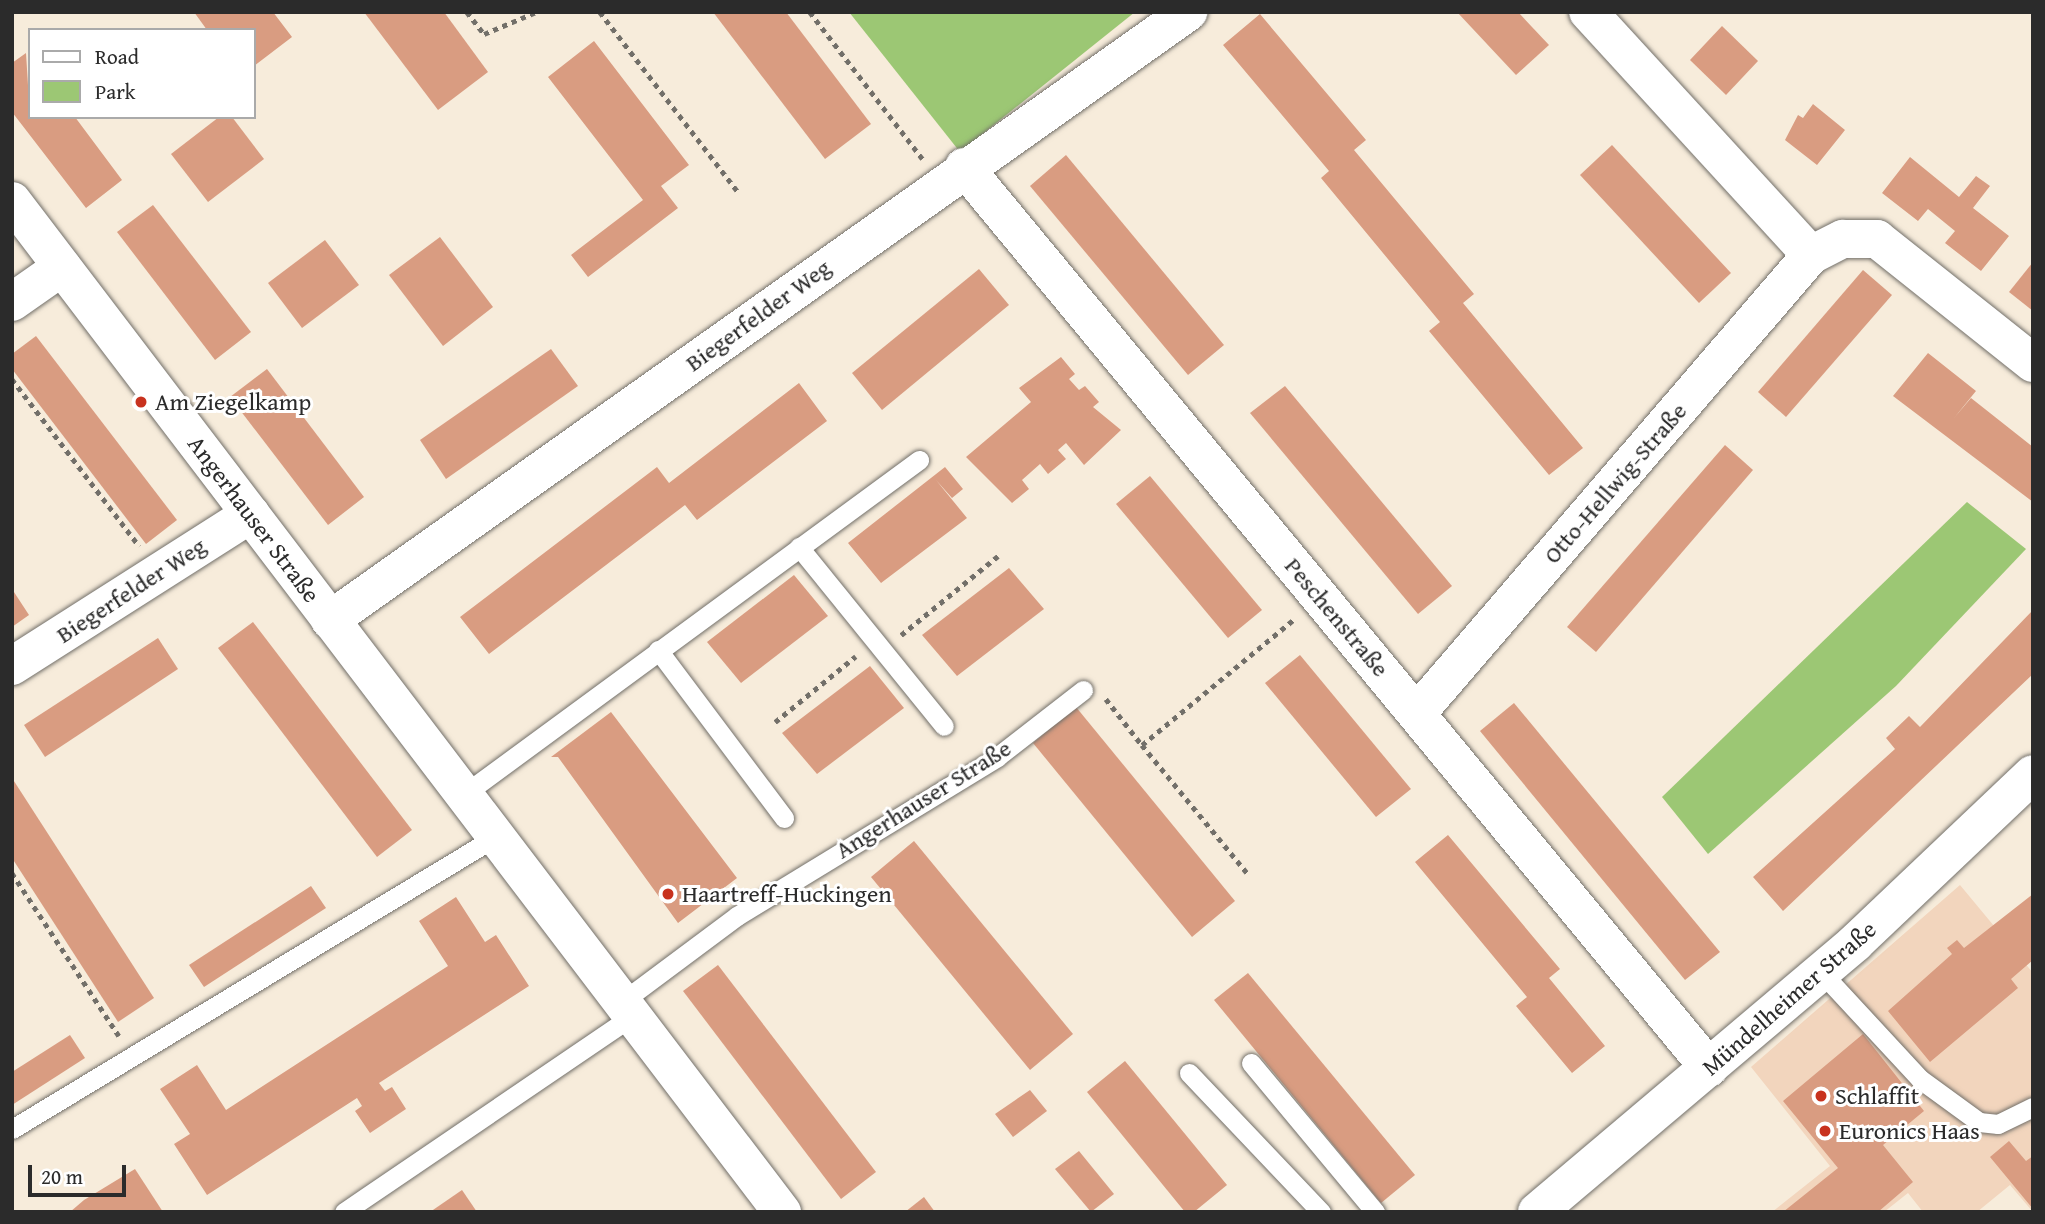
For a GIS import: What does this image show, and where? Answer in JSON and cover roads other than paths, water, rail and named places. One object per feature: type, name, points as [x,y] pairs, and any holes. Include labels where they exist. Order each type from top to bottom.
[{"type":"street","name":"Biegerfelder Weg","points":[[330,621],[953,175],[1188,12]]},
{"type":"street","points":[[1588,12],[1811,254]]},
{"type":"street","name":"Peschenstraße","points":[[953,175],[1419,712],[1709,1068]]},
{"type":"street","name":"Angerhauser Straße","points":[[12,201],[782,1212]]},
{"type":"street","name":"Otto-Hellwig-Straße","points":[[1419,712],[1811,254],[1843,239],[1877,239],[2033,363]]},
{"type":"street","points":[[12,302],[62,267]]},
{"type":"street","name":"Biegerfelder Weg","points":[[12,666],[251,514]]},
{"type":"street","name":"Mündelheimer Straße","points":[[1548,1208],[1821,972],[2030,781]]},
{"type":"lane","points":[[463,794],[919,460]]},
{"type":"lane","points":[[799,547],[944,726]]},
{"type":"lane","points":[[658,650],[784,818]]},
{"type":"lane","name":"Angerhauser Straße","points":[[344,1212],[629,1008],[768,896],[997,757],[1083,690]]},
{"type":"lane","points":[[12,1129],[497,836]]},
{"type":"lane","points":[[1821,972],[1920,1079],[1979,1122],[1998,1124],[2033,1107]]},
{"type":"lane","points":[[1251,1063],[1375,1212]]},
{"type":"lane","points":[[1189,1073],[1321,1212]]},
{"type":"place","name":"Am Ziegelkamp","points":[[141,402]]},
{"type":"place","name":"Haartreff-Huckingen","points":[[668,894]]},
{"type":"place","name":"Schlaffit","points":[[1821,1096]]},
{"type":"place","name":"Euronics Haas","points":[[1825,1131]]}]
